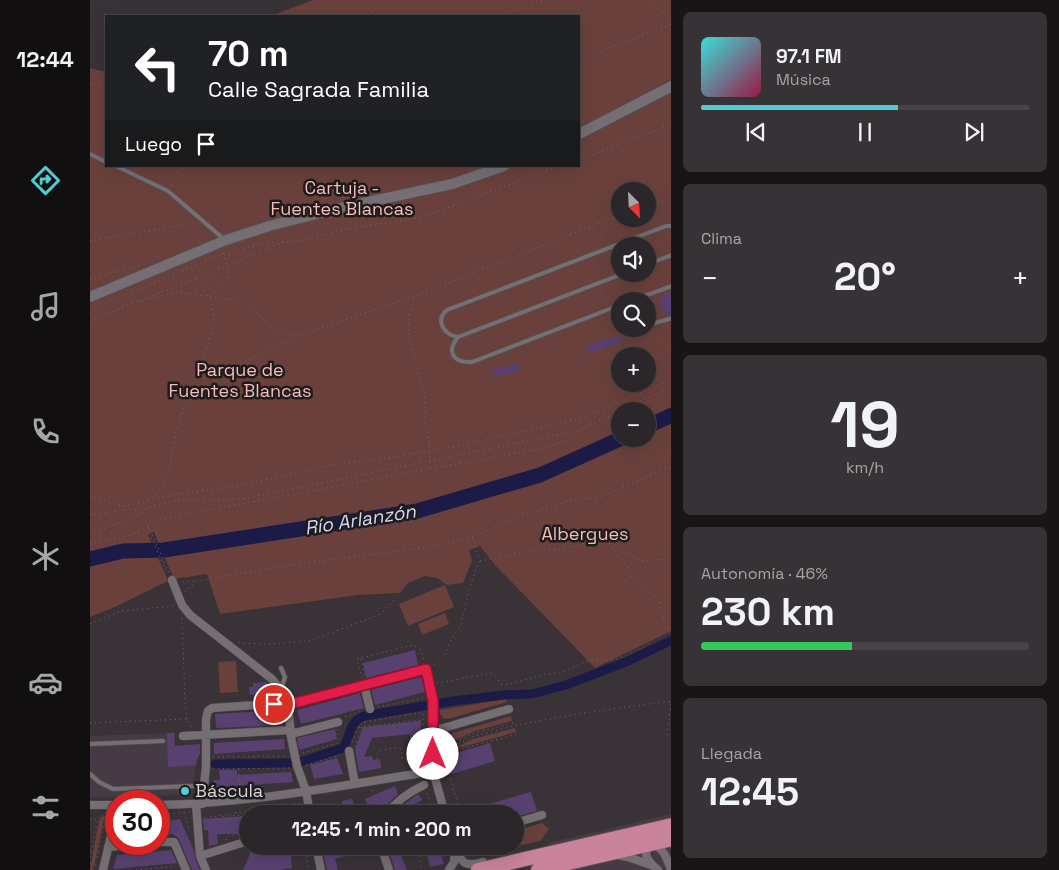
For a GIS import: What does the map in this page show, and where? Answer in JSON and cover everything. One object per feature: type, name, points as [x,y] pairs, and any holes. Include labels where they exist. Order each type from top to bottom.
[{"type":"highway","points":[[478,870],[671,825]]},
{"type":"highway","points":[[538,870],[671,839]]},
{"type":"main road","points":[[580,133],[671,87]]},
{"type":"main road","points":[[90,297],[186,256],[269,226],[340,208],[452,184],[501,167]]},
{"type":"street","points":[[173,581],[182,605],[190,615],[281,689],[288,703],[297,763],[308,805]]},
{"type":"street","points":[[206,870],[200,856],[197,819],[210,763],[206,735],[208,711],[215,708],[299,702],[426,669],[433,710],[433,771],[442,805]]},
{"type":"street","points":[[364,685],[370,709]]},
{"type":"street","points":[[433,731],[509,709]]},
{"type":"street","points":[[183,736],[291,732],[338,722]]},
{"type":"street","points":[[349,751],[355,784]]},
{"type":"street","points":[[170,803],[199,804],[306,791],[433,771]]},
{"type":"street","points":[[394,805],[408,792],[424,785]]},
{"type":"street","points":[[90,805],[105,803]]},
{"type":"street","points":[[524,820],[542,815]]},
{"type":"street","points":[[656,869],[646,855],[646,850],[660,834],[671,831]]},
{"type":"street","points":[[630,834],[661,849],[670,867]]},
{"type":"street","points":[[170,841],[174,842],[183,868]]},
{"type":"street","points":[[200,856],[239,843]]},
{"type":"street","points":[[524,853],[553,846],[562,850]]},
{"type":"street","points":[[608,854],[628,857],[656,869]]},
{"type":"street","points":[[103,870],[106,855]]},
{"type":"street","points":[[318,855],[321,870]]},
{"type":"street","points":[[384,855],[389,870]]},
{"type":"street","points":[[448,867],[454,862],[454,855]]},
{"type":"street","points":[[459,855],[461,860],[471,865],[514,855]]},
{"type":"lane","points":[[90,154],[105,162]]},
{"type":"lane","points":[[118,167],[168,191],[205,221],[222,242]]},
{"type":"lane","points":[[458,337],[447,334],[443,328],[441,319],[447,310],[666,226],[671,226]]},
{"type":"lane","points":[[656,261],[671,255]]},
{"type":"lane","points":[[611,278],[458,337],[452,344],[452,352],[455,359],[463,363],[472,362],[611,308]]},
{"type":"lane","points":[[656,292],[671,286]]},
{"type":"lane","points":[[656,323],[671,318]]},
{"type":"lane","points":[[281,668],[285,677],[281,689]]},
{"type":"lane","points":[[90,744],[163,741]]},
{"type":"lane","points":[[90,774],[98,782],[113,789],[193,786]]},
{"type":"path","points":[[369,15],[384,0]]},
{"type":"path","points":[[500,15],[531,2],[552,0]]},
{"type":"path","points":[[647,0],[671,19]]},
{"type":"path","points":[[580,64],[606,49],[671,24]]},
{"type":"path","points":[[90,84],[105,88]]},
{"type":"path","points":[[580,160],[671,124]]},
{"type":"path","points":[[168,191],[179,167]]},
{"type":"path","points":[[90,310],[191,267],[269,242],[302,241],[347,229],[423,216],[557,167]]},
{"type":"path","points":[[656,204],[671,199]]},
{"type":"path","points":[[198,380],[222,372],[299,336],[416,296],[611,219]]},
{"type":"path","points":[[90,242],[205,221]]},
{"type":"path","points":[[210,297],[230,274],[222,242]]},
{"type":"path","points":[[90,321],[284,242]]},
{"type":"path","points":[[186,256],[196,279],[210,297],[214,311],[214,320],[198,380],[180,414],[169,470],[162,486],[155,495],[146,501],[141,510],[150,527],[149,533],[169,578],[173,581],[197,582],[298,564],[436,546],[473,537],[516,517],[569,501],[603,496],[664,469],[671,468]]},
{"type":"path","points":[[90,279],[148,262]]},
{"type":"path","points":[[132,303],[178,292],[234,300],[252,307],[267,324],[285,333],[299,336]]},
{"type":"path","points":[[416,296],[410,308],[408,335],[425,400],[424,417],[431,451],[429,470]]},
{"type":"path","points":[[90,496],[123,506],[184,493],[242,485],[337,464],[431,451],[577,419],[671,380]]},
{"type":"path","points":[[90,515],[121,510],[141,510],[179,500],[248,498],[580,430],[671,386]]},
{"type":"path","points":[[90,544],[128,536],[150,527],[160,520],[197,512],[544,448],[570,440],[580,430]]},
{"type":"path","points":[[90,534],[142,514]]},
{"type":"path","points":[[364,685],[357,659],[413,645],[421,650],[426,669],[444,657],[449,643],[461,625],[469,590],[479,561],[473,537]]},
{"type":"path","points":[[479,561],[538,549],[559,550],[607,540],[625,553],[642,561],[671,559]]},
{"type":"path","points":[[607,540],[627,566],[633,581],[659,600],[663,617],[671,621]]},
{"type":"path","points":[[192,736],[191,725],[187,719],[185,700],[182,605],[188,588],[197,582]]},
{"type":"path","points":[[223,642],[273,644],[309,641],[382,613],[397,597]]},
{"type":"path","points":[[90,624],[120,611],[182,605]]},
{"type":"path","points":[[430,684],[494,674],[501,684],[506,685],[546,674],[561,673],[587,661],[615,660],[644,647],[671,626]]},
{"type":"path","points":[[420,768],[423,764],[423,713],[360,723],[349,751],[297,763],[212,769],[210,763],[297,763],[338,743],[338,722],[351,714],[430,699]]},
{"type":"path","points":[[442,754],[472,737],[513,726],[582,713],[671,701],[667,735]]},
{"type":"path","points":[[90,723],[187,719]]},
{"type":"path","points":[[358,727],[423,720]]},
{"type":"path","points":[[433,750],[439,750],[484,730],[513,723],[513,726]]},
{"type":"path","points":[[351,761],[354,760],[353,752],[363,727]]},
{"type":"path","points":[[442,754],[517,734]]},
{"type":"path","points":[[377,759],[378,752],[381,750],[398,747],[401,750],[402,759]]},
{"type":"path","points":[[442,754],[457,805]]},
{"type":"path","points":[[239,768],[240,793]]},
{"type":"path","points":[[424,785],[430,805]]},
{"type":"path","points":[[371,787],[379,805]]},
{"type":"path","points":[[402,799],[406,805]]},
{"type":"path","points":[[288,805],[294,804],[294,800]]},
{"type":"path","points":[[224,809],[224,819],[239,817]]},
{"type":"path","points":[[210,810],[211,817]]},
{"type":"path","points":[[197,819],[239,814]]},
{"type":"path","points":[[90,856],[97,820],[101,815],[105,815]]},
{"type":"path","points":[[228,815],[229,817],[239,815]]},
{"type":"path","points":[[90,819],[97,820]]},
{"type":"path","points":[[97,856],[105,820]]},
{"type":"path","points":[[94,836],[101,838]]},
{"type":"path","points":[[306,855],[309,870]]},
{"type":"path","points":[[420,855],[422,870]]},
{"type":"path","points":[[444,855],[448,867]]},
{"type":"path","points":[[90,864],[96,865],[94,870]]},
{"type":"path","points":[[136,870],[183,868]]},
{"type":"shaded area","points":[[174,733],[175,760],[197,759],[190,794],[170,795],[170,790],[105,790],[105,797],[90,798],[90,736]]},
{"type":"shaded area","points":[[671,814],[671,870],[555,870],[548,843]]},
{"type":"green space","points":[[313,0],[671,0],[671,631],[595,668],[496,566],[480,546],[469,550],[472,561],[463,583],[447,585],[437,578],[425,576],[408,583],[400,593],[358,595],[220,614],[207,574],[174,579],[154,532],[148,534],[168,581],[90,617],[90,68],[105,72],[105,167],[580,167],[580,15],[274,15]]},
{"type":"green space","points":[[445,585],[454,607],[408,626],[399,604]]},
{"type":"green space","points":[[445,613],[449,624],[422,635],[418,624]]},
{"type":"green space","points":[[236,661],[238,692],[220,693],[218,662]]},
{"type":"green space","points":[[506,699],[507,702],[451,718],[444,719],[440,714],[440,710]]},
{"type":"green space","points":[[511,716],[512,721],[475,731],[440,747],[440,740],[443,736]]},
{"type":"green space","points":[[515,728],[516,732],[448,751],[473,739]]},
{"type":"green space","points":[[105,816],[93,870],[90,870],[99,820]]},
{"type":"green space","points":[[542,823],[549,829],[540,841],[524,844],[524,828]]},
{"type":"building","points":[[671,292],[671,314],[666,316],[658,301],[660,300],[659,298]]},
{"type":"building","points":[[614,337],[621,337],[622,342],[589,353],[586,346]]},
{"type":"building","points":[[519,363],[521,370],[494,377],[492,370]]},
{"type":"building","points":[[415,650],[418,665],[366,678],[363,663]]},
{"type":"building","points":[[421,677],[425,692],[375,705],[371,690]]},
{"type":"building","points":[[267,682],[268,694],[250,695],[249,687],[253,687],[253,683]]},
{"type":"building","points":[[360,693],[364,708],[301,724],[297,710]]},
{"type":"building","points":[[282,710],[283,725],[216,728],[215,714]]},
{"type":"building","points":[[421,721],[421,760],[412,768],[405,760],[411,752],[410,734],[372,738],[364,757],[372,756],[373,760],[380,759],[381,768],[359,772],[355,750],[363,727]]},
{"type":"building","points":[[335,729],[337,739],[299,750],[297,738]]},
{"type":"building","points":[[167,733],[174,733],[175,746],[200,744],[200,754],[196,765],[168,767]]},
{"type":"building","points":[[284,739],[285,749],[214,754],[214,743]]},
{"type":"building","points":[[490,743],[495,761],[452,774],[447,756]]},
{"type":"building","points":[[337,758],[343,774],[314,779],[310,765]]},
{"type":"building","points":[[219,770],[237,770],[237,775],[291,772],[293,782],[221,787],[222,795],[214,795],[214,780],[220,780]]},
{"type":"building","points":[[395,786],[398,794],[387,805],[364,805],[367,804],[365,799]]},
{"type":"building","points":[[531,792],[537,811],[524,815],[524,805],[486,805]]},
{"type":"building","points":[[418,794],[422,800],[413,805],[403,805]]},
{"type":"building","points":[[352,799],[354,805],[337,805],[342,804],[342,801]]},
{"type":"building","points":[[239,817],[239,834],[217,834],[218,844],[209,846],[208,830],[204,830],[203,819]]},
{"type":"building","points":[[180,819],[200,870],[192,870],[178,838],[173,834],[170,834],[170,820]]},
{"type":"building","points":[[170,850],[177,863],[113,869],[117,855],[170,855]]},
{"type":"building","points":[[250,855],[291,855],[292,868],[281,870],[243,870]]},
{"type":"building","points":[[323,855],[349,855],[335,859],[338,870],[327,870]]},
{"type":"building","points":[[390,855],[401,855],[407,870],[395,870]]},
{"type":"building","points":[[427,855],[442,855],[444,864],[430,867]]},
{"type":"waterway","name":"Río Arlanzón","points":[[656,422],[671,415]]},
{"type":"waterway","name":"Río Arlanzón","points":[[90,559],[123,551],[164,550],[417,511],[540,475],[611,443]]},
{"type":"waterway","points":[[300,762],[343,748],[352,726],[364,716],[453,701],[503,695],[532,694],[566,685],[626,662],[671,640]]},
{"type":"waterway","points":[[215,764],[293,763]]},
{"type":"place","name":"Báscula","points":[[185,791]]},
{"type":"route","points":[[274,704],[299,702],[426,669],[433,701],[433,754]]},
{"type":"park label","name":"Cartuja - Fuentes Blancas","points":[[342,198]]},
{"type":"park label","name":"Parque de Fuentes Blancas","points":[[240,380]]},
{"type":"park label","name":"Albergues","points":[[585,534]]}]
